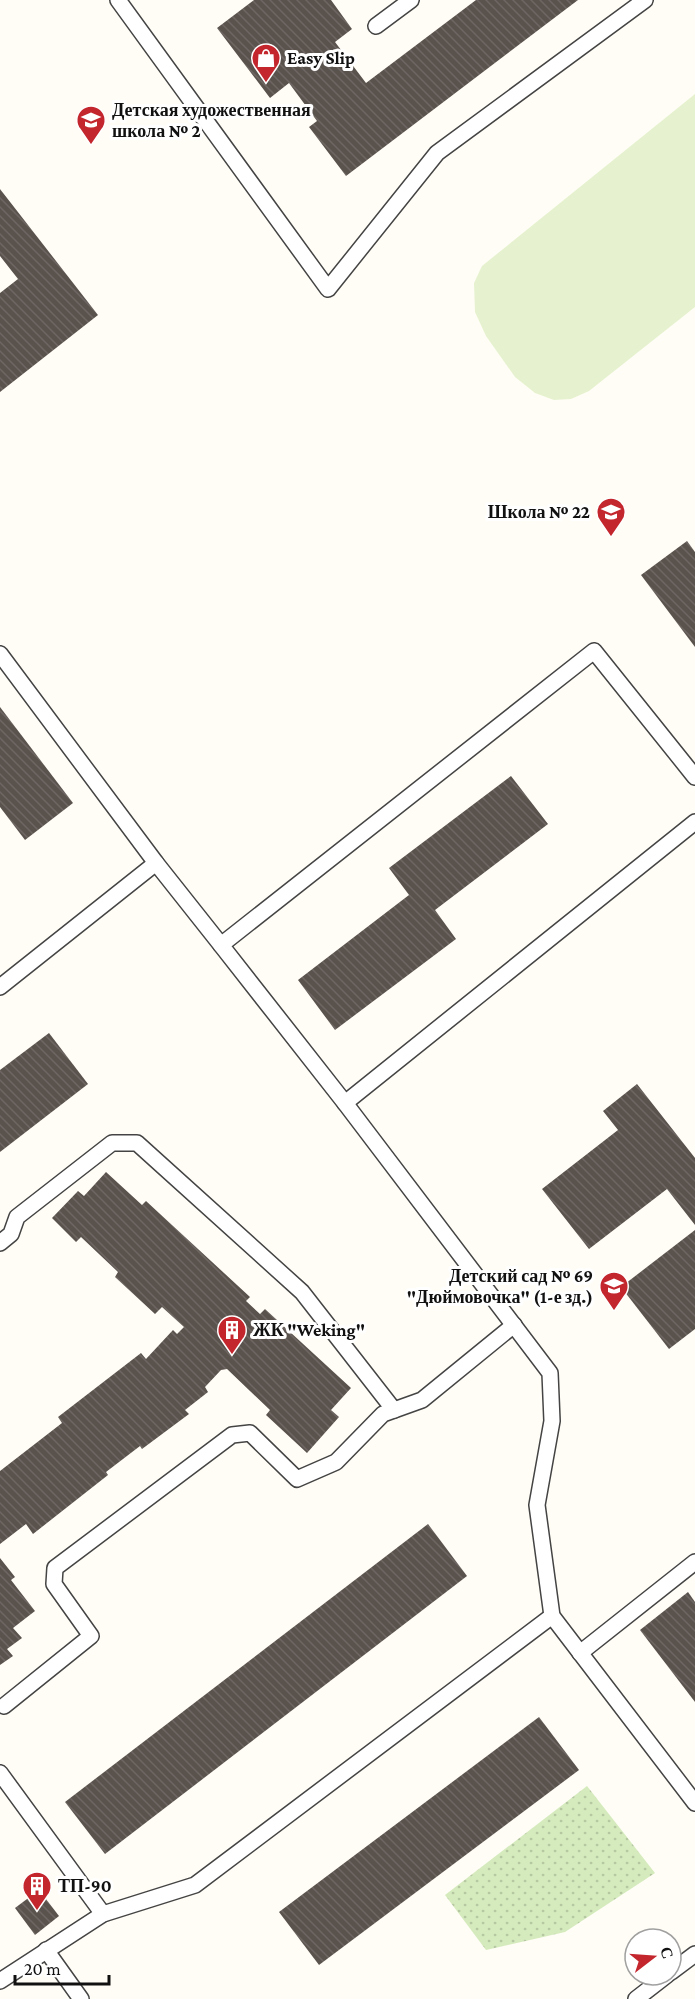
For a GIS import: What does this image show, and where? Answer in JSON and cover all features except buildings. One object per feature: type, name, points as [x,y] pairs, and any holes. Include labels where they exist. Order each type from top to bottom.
[{"type":"lane","points":[[118,0],[328,289],[436,153],[645,0]]},
{"type":"lane","points":[[376,26],[411,0]]},
{"type":"lane","points":[[221,945],[594,651],[695,777]]},
{"type":"lane","points":[[0,654],[156,863],[345,1102],[550,1373],[552,1421],[537,1505],[552,1616],[695,1803]]},
{"type":"lane","points":[[345,1102],[695,822]]},
{"type":"lane","points":[[0,987],[156,863]]},
{"type":"lane","points":[[0,1243],[11,1234],[17,1217],[112,1143],[137,1143],[302,1292],[394,1410]]},
{"type":"lane","points":[[4,1706],[91,1636],[54,1584],[55,1568],[232,1435],[250,1433],[297,1479],[336,1462],[383,1414],[422,1400],[513,1325]]},
{"type":"lane","points":[[580,1653],[695,1562]]},
{"type":"lane","points":[[0,1981],[103,1914],[195,1886],[552,1616]]},
{"type":"lane","points":[[0,1773],[103,1914]]},
{"type":"lane","points":[[46,1950],[81,1999]]},
{"type":"lane","points":[[683,1963],[695,1954]]},
{"type":"lane","points":[[636,1999],[652,1987]]},
{"type":"green space","points":[[695,94],[695,307],[589,391],[571,399],[554,400],[535,393],[515,377],[486,336],[475,312],[474,283],[482,266]]},
{"type":"green space","points":[[587,1786],[655,1873],[565,1932],[486,1950],[445,1895]]},
{"type":"place","name":"Easy Slip","points":[[266,84]]},
{"type":"place","name":"Детская художественная школа № 2","points":[[91,146]]},
{"type":"place","name":"Школа № 22","points":[[611,538]]},
{"type":"place","name":"Детский сад № 69 \"Дюймовочка\" (1-е зд.)","points":[[614,1312]]},
{"type":"place","name":"ЖК \"Weking\"","points":[[232,1356]]},
{"type":"place","name":"ТП-90","points":[[37,1912]]}]
